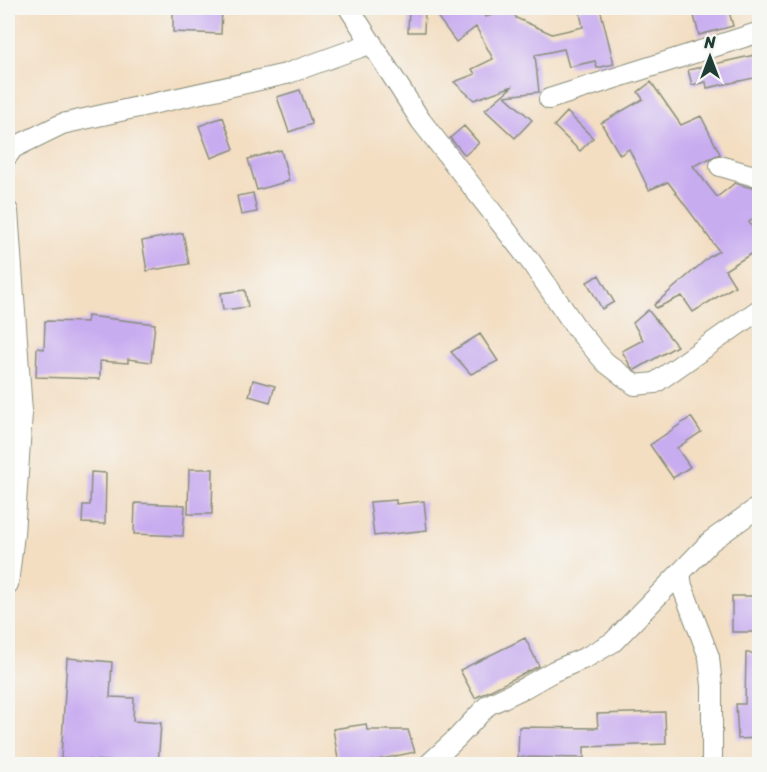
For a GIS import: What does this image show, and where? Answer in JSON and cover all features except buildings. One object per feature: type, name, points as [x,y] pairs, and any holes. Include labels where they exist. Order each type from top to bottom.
[{"type":"street","points":[[349,8],[421,121],[531,262],[577,329],[605,362],[635,385],[655,383],[759,309]]},
{"type":"street","points":[[549,99],[759,32]]},
{"type":"street","points":[[8,155],[13,148],[62,124],[286,74],[372,43]]},
{"type":"street","points":[[720,166],[751,175],[759,174]]},
{"type":"street","points":[[8,211],[21,412],[14,534],[8,584]]},
{"type":"street","points":[[429,765],[488,705],[613,642],[711,541],[759,506]]},
{"type":"street","points":[[680,573],[682,586],[709,657],[712,687],[712,765]]},
{"type":"street","points":[[450,765],[457,738]]}]
